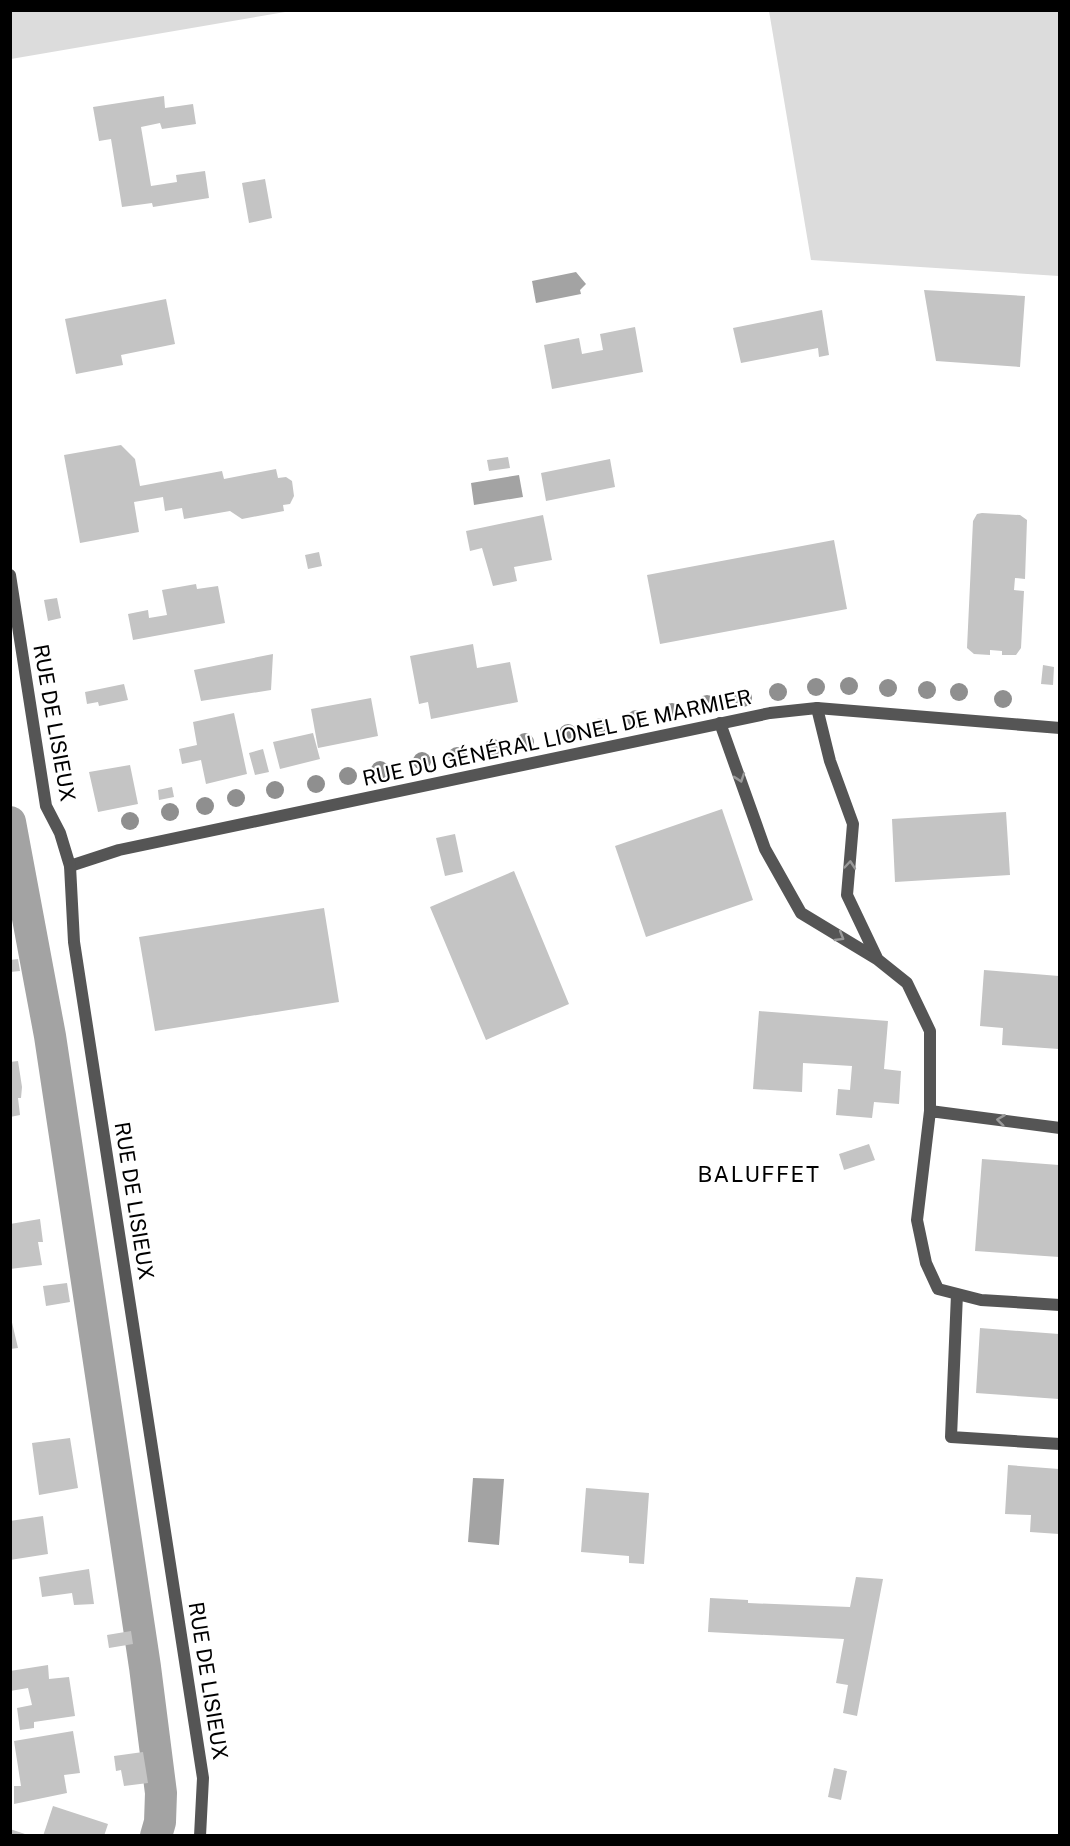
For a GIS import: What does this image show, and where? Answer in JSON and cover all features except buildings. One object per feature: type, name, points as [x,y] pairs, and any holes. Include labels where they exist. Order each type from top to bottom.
[{"type":"street","name":"RUE DE LISIEUX","points":[[10,575],[46,806],[60,833],[70,867],[74,942],[203,1778],[200,1836]]},
{"type":"street","name":"RUE DU GÉNÉRAL LIONEL DE MARMIER","points":[[70,867],[118,850],[770,713],[817,708],[1059,728]]},
{"type":"street","points":[[817,708],[830,761],[853,824],[847,895],[877,959]]},
{"type":"street","points":[[720,723],[765,849],[801,914],[877,959],[907,983],[930,1030],[930,1111],[917,1220],[926,1263],[938,1289],[981,1300],[1059,1305]]},
{"type":"street","points":[[930,1111],[1059,1128]]},
{"type":"street","points":[[957,1294],[951,1437],[1059,1444]]},
{"type":"shaded area","points":[[11,10],[291,10],[291,11],[11,59]]},
{"type":"shaded area","points":[[769,11],[1059,11],[1059,276],[811,260]]},
{"type":"shaded area","points":[[576,272],[586,284],[580,290],[581,294],[536,303],[532,281]]},
{"type":"shaded area","points":[[519,475],[523,497],[474,505],[471,483]]},
{"type":"shaded area","points":[[473,1478],[504,1479],[499,1545],[468,1542]]},
{"type":"waterway","points":[[10,822],[50,1036],[145,1667],[161,1793],[160,1822],[156,1836]]},
{"type":"district","name":"BALUFFET","points":[[759,1174]]}]
